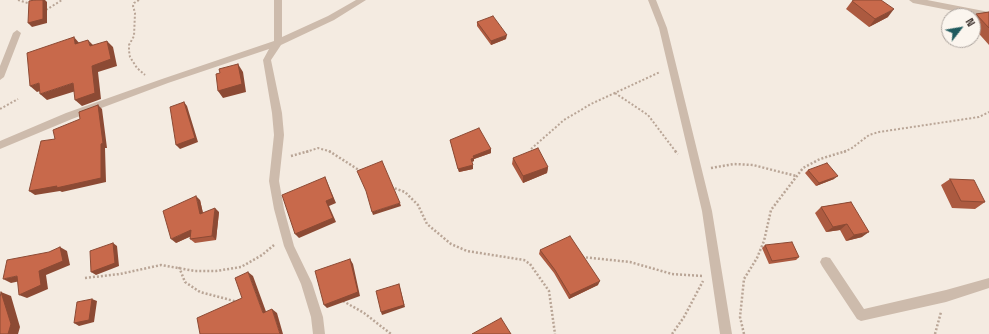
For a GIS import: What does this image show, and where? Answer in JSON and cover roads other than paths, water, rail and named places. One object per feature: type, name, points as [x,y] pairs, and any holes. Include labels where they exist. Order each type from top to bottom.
[{"type":"street","points":[[278,0],[278,43],[267,60],[268,72],[277,113],[279,135],[275,161],[275,188],[289,246],[306,283],[317,317],[320,334]]},
{"type":"street","points":[[0,145],[69,116],[155,84],[278,43],[331,18],[362,0]]},
{"type":"street","points":[[652,0],[663,28],[707,211],[726,334]]},
{"type":"street","points":[[913,0],[989,15]]},
{"type":"street","points":[[0,77],[17,33]]},
{"type":"street","points":[[826,262],[861,315],[946,296],[989,283]]}]
